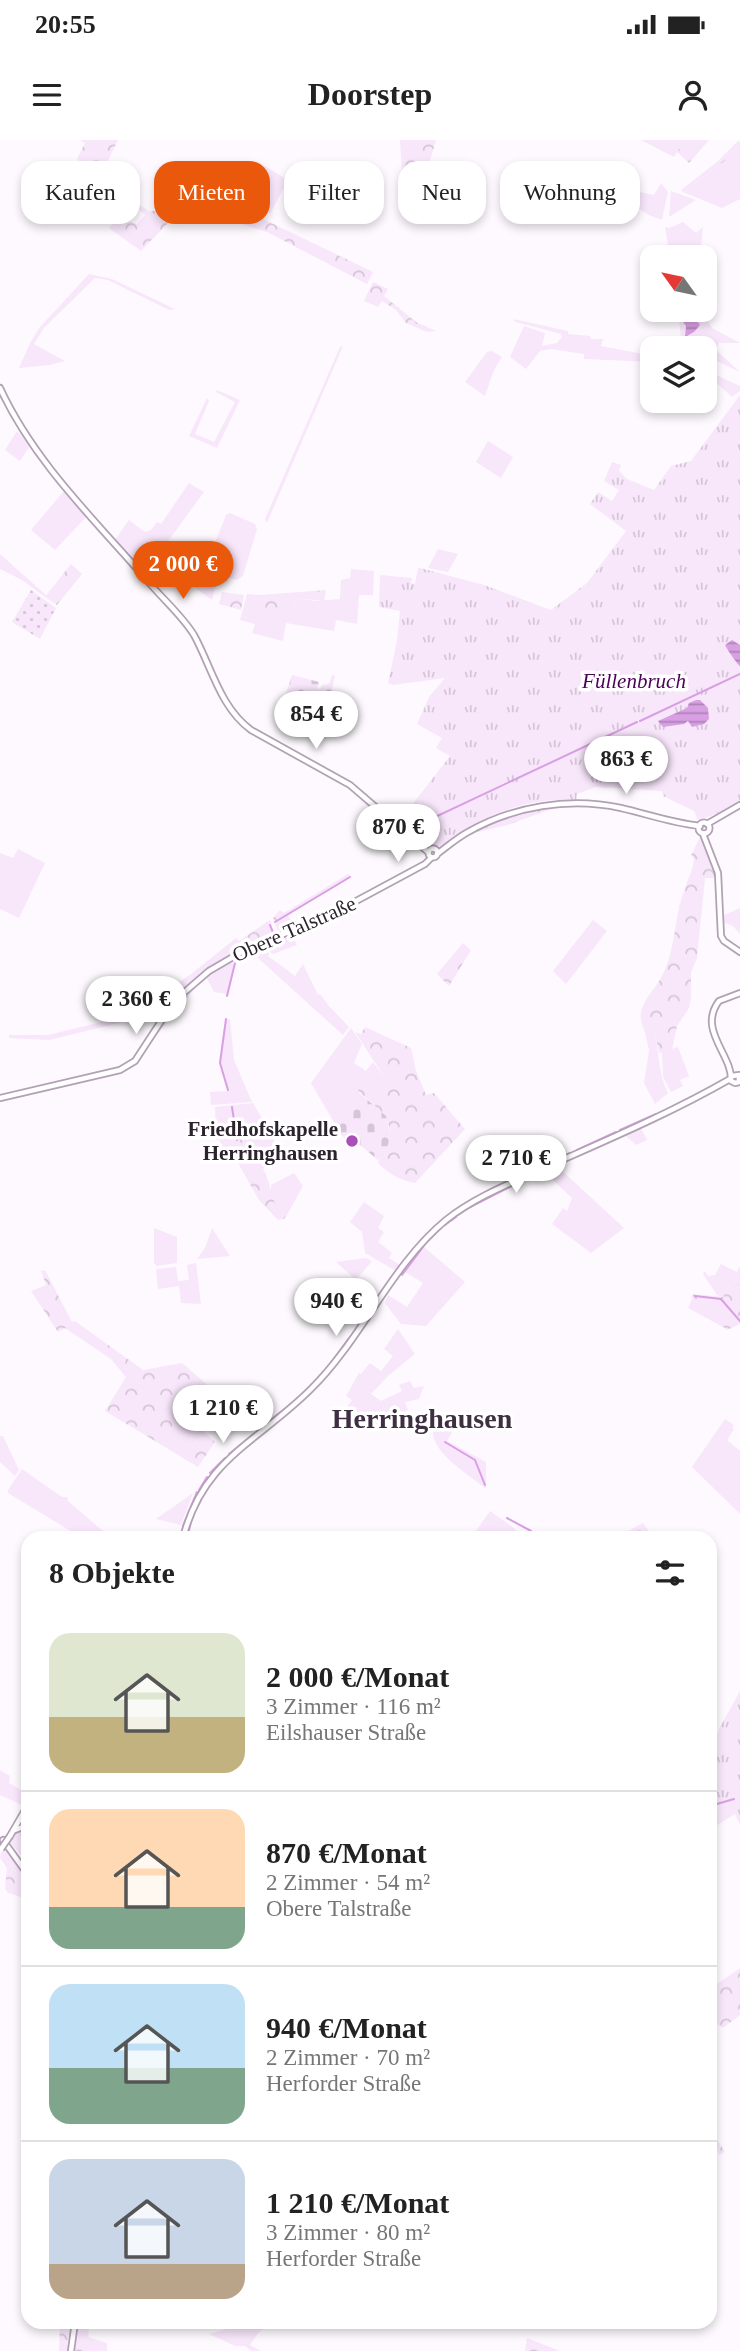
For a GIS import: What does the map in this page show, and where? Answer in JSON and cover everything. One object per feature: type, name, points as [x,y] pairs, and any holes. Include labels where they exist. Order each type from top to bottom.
[{"type":"street","points":[[0,388],[19,427],[61,482],[188,627],[227,705],[237,718],[267,739],[351,785],[432,853],[498,817],[559,804],[620,808],[665,821],[699,827],[708,825],[740,805]]},
{"type":"street","points":[[705,833],[708,825]]},
{"type":"street","points":[[699,827],[705,833],[718,873],[721,936],[724,942],[740,952]]},
{"type":"street","name":"Obere Talstraße","points":[[0,1098],[120,1070],[130,1065],[173,1004],[209,971],[245,950],[332,914],[421,865],[432,853]]},
{"type":"street","points":[[185,1531],[194,1503],[211,1476],[229,1457],[292,1406],[325,1374],[410,1258],[436,1228],[482,1197],[717,1086],[737,1080],[713,1034],[714,1010],[719,1001],[740,993]]},
{"type":"street","points":[[0,1850],[21,1817]]},
{"type":"street","points":[[11,1835],[21,1826]]},
{"type":"street","points":[[1,1838],[21,1863]]},
{"type":"street","points":[[71,2351],[74,2329]]},
{"type":"green space","points":[[80,140],[118,140],[108,161],[77,159],[85,143]]},
{"type":"green space","points":[[400,140],[436,140],[430,161],[401,161]]},
{"type":"green space","points":[[641,140],[675,140],[682,145],[674,157]]},
{"type":"green space","points":[[675,140],[709,140],[689,163],[677,152],[682,145]]},
{"type":"green space","points":[[739,140],[740,144],[726,160],[683,192],[681,190],[717,162]]},
{"type":"green space","points":[[740,144],[740,199],[722,208],[683,192],[726,160]]},
{"type":"green space","points":[[270,169],[284,178],[284,188],[270,214]]},
{"type":"green space","points":[[661,183],[668,192],[662,220],[640,209],[640,192],[654,195]]},
{"type":"green space","points":[[671,191],[696,200],[669,217]]},
{"type":"green space","points":[[140,205],[149,211],[146,215],[140,211]]},
{"type":"green space","points":[[149,211],[154,211],[154,224],[167,224],[141,251],[109,228],[113,224],[140,224]]},
{"type":"green space","points":[[270,222],[373,272],[367,284],[267,232],[242,224]]},
{"type":"green space","points":[[683,222],[696,233],[703,227],[701,245],[668,245],[665,227]]},
{"type":"green space","points":[[89,274],[112,279],[175,309],[169,310],[108,280],[95,278],[44,328],[34,344],[65,361],[19,368],[40,327]]},
{"type":"green space","points":[[373,282],[388,289],[384,296],[416,322],[436,331],[427,332],[406,323],[396,310],[382,301],[378,307],[364,301]]},
{"type":"green space","points":[[513,319],[568,331],[568,334],[603,339],[601,346],[640,354],[640,361],[584,359],[584,354],[551,349],[540,351],[526,369],[510,357],[524,326],[545,333],[542,346],[557,343],[562,337],[561,334]]},
{"type":"green space","points":[[679,322],[708,322],[712,328],[740,343],[719,343],[717,348],[717,336],[681,336]]},
{"type":"green space","points":[[343,346],[267,523],[265,519],[340,347]]},
{"type":"green space","points":[[492,351],[502,357],[494,370],[485,396],[465,382],[487,352]]},
{"type":"green space","points":[[717,351],[740,372],[717,361]]},
{"type":"green space","points":[[717,375],[740,386],[740,391],[732,397],[719,385]]},
{"type":"green space","points":[[217,390],[240,400],[217,448],[189,436],[207,398],[209,401],[195,434],[214,442],[235,402],[216,392]]},
{"type":"green space","name":"Füllenbruch","points":[[740,395],[740,801],[698,820],[694,811],[663,796],[662,791],[596,787],[577,794],[576,801],[540,801],[503,811],[438,846],[429,846],[420,841],[398,823],[450,756],[436,748],[442,738],[417,724],[429,697],[445,678],[393,685],[388,683],[400,611],[379,607],[380,575],[412,578],[411,583],[415,584],[420,568],[484,585],[551,610],[587,583],[626,531],[590,504],[598,492],[612,501],[619,490],[604,481],[612,462],[621,465],[619,471],[627,479],[654,490],[671,466],[691,461]]},
{"type":"green space","points":[[17,431],[30,446],[20,461],[5,450]]},
{"type":"green space","points":[[488,441],[513,457],[501,478],[476,462]]},
{"type":"green space","points":[[189,483],[204,492],[144,574],[115,540],[129,520],[145,532],[151,530],[157,522],[161,524]]},
{"type":"green space","points":[[64,491],[87,516],[55,550],[31,530]]},
{"type":"green space","points":[[230,513],[255,524],[257,529],[243,576],[237,580],[213,573],[215,566],[207,563],[226,515]]},
{"type":"green space","points":[[438,549],[458,554],[448,572],[428,568]]},
{"type":"green space","points":[[0,554],[46,595],[45,597],[22,580],[0,569]]},
{"type":"green space","points":[[71,564],[82,574],[57,605],[45,597]]},
{"type":"green space","points":[[201,569],[211,573],[214,581],[219,583],[212,600],[176,574],[193,583]]},
{"type":"green space","points":[[351,569],[374,571],[373,595],[359,595],[357,624],[336,620],[334,631],[286,623],[283,641],[252,633],[255,624],[240,620],[243,609],[263,610],[273,616],[291,612],[297,600],[340,599],[341,580],[350,578]]},
{"type":"green space","points":[[31,590],[56,608],[40,639],[12,622]]},
{"type":"green space","points":[[326,590],[324,601],[297,600],[291,612],[273,617],[263,611],[243,609],[247,594]]},
{"type":"green space","points":[[222,592],[244,595],[241,610],[219,604]]},
{"type":"green space","points":[[292,675],[319,682],[317,688],[320,689],[322,685],[329,684],[332,675],[335,676],[330,697],[338,700],[328,737],[277,723]]},
{"type":"green space","points":[[557,807],[507,825],[476,831],[519,813]]},
{"type":"green space","points":[[701,836],[714,868],[715,878],[705,878],[697,958],[691,973],[689,1008],[677,1026],[672,1050],[659,1053],[655,1032],[644,1029],[641,1021],[642,1007],[662,976],[668,961],[680,905],[693,866],[694,859],[691,855]]},
{"type":"green space","points":[[18,849],[45,863],[19,918],[0,909],[0,853],[13,858]]},
{"type":"green space","points":[[348,874],[352,877],[276,922],[273,918],[280,910],[284,913]]},
{"type":"green space","points":[[740,908],[740,934],[733,926],[723,922],[722,916]]},
{"type":"green space","points":[[288,915],[294,927],[279,933],[275,924]]},
{"type":"green space","points":[[270,920],[275,935],[232,954],[202,973],[161,1016],[155,1020],[143,1007],[236,938],[239,941]]},
{"type":"green space","points":[[593,920],[607,931],[566,984],[553,971]]},
{"type":"green space","points":[[292,935],[297,945],[273,954],[265,948],[268,956],[295,976],[303,964],[318,995],[320,994],[349,1027],[343,1035],[250,951]]},
{"type":"green space","points":[[463,943],[471,950],[449,986],[437,974]]},
{"type":"green space","points":[[232,959],[234,966],[227,994],[214,992],[206,977]]},
{"type":"green space","points":[[195,988],[145,1050],[171,1010]]},
{"type":"green space","points":[[138,1010],[141,1014],[127,1021],[49,1040],[9,1038],[9,1035],[48,1035],[122,1017]]},
{"type":"green space","points":[[226,1019],[230,1019],[234,1060],[252,1102],[211,1105],[210,1092],[227,1091],[220,1063]]},
{"type":"green space","points":[[365,1027],[411,1048],[416,1071],[426,1095],[434,1093],[465,1129],[415,1183],[395,1176],[378,1163],[390,1130],[384,1115],[358,1091],[362,1085],[374,1095],[385,1078],[355,1032],[361,1034]]},
{"type":"green space","points":[[351,1028],[362,1044],[354,1063],[366,1071],[373,1062],[385,1078],[374,1095],[362,1086],[346,1108],[338,1129],[311,1083]]},
{"type":"green space","points":[[644,1029],[655,1032],[668,1093],[655,1104],[644,1083],[649,1050]]},
{"type":"green space","points":[[678,1047],[689,1076],[680,1080],[683,1086],[671,1092],[663,1077],[662,1052]]},
{"type":"green space","points":[[357,1091],[386,1116],[391,1139],[379,1161],[359,1144],[355,1148],[337,1131],[346,1108]]},
{"type":"green space","points":[[253,1103],[274,1139],[272,1151],[257,1157],[248,1133],[239,1147],[225,1154],[219,1140],[216,1140],[215,1107]]},
{"type":"green space","points":[[641,1128],[647,1140],[636,1145],[625,1135]]},
{"type":"green space","points":[[239,1132],[248,1133],[257,1157],[272,1151],[271,1159],[263,1169],[278,1211],[287,1215],[284,1219],[278,1220],[259,1200],[238,1163],[226,1158],[225,1154],[239,1147],[236,1139]]},
{"type":"green space","points":[[557,1166],[624,1228],[591,1253],[552,1224],[563,1208],[567,1211],[572,1198],[544,1172]]},
{"type":"green space","points":[[294,1173],[303,1186],[287,1215],[278,1212],[271,1197],[271,1185]]},
{"type":"green space","points":[[364,1202],[384,1216],[378,1228],[384,1232],[378,1242],[392,1253],[389,1258],[400,1265],[396,1271],[365,1253],[362,1232],[350,1222]]},
{"type":"green space","points":[[154,1228],[177,1237],[177,1263],[157,1266],[154,1263]]},
{"type":"green space","points":[[212,1228],[230,1256],[197,1259],[205,1248]]},
{"type":"green space","points":[[424,1247],[465,1282],[426,1326],[401,1324],[385,1303],[388,1295],[407,1307],[423,1283],[405,1272]]},
{"type":"green space","points":[[366,1258],[372,1261],[356,1280],[336,1262]]},
{"type":"green space","points":[[196,1263],[201,1304],[181,1303],[179,1286],[158,1289],[156,1269],[176,1267],[178,1281],[189,1280],[187,1265]]},
{"type":"green space","points":[[721,1264],[737,1272],[740,1266],[740,1285],[732,1280],[723,1297],[717,1295],[703,1274],[705,1271],[708,1276],[715,1275]]},
{"type":"green space","points":[[45,1270],[72,1322],[75,1321],[143,1370],[182,1363],[211,1388],[197,1416],[202,1428],[215,1442],[198,1467],[105,1411],[126,1377],[111,1359],[65,1328],[58,1332],[31,1291],[46,1285],[41,1271]],"holes":[[[182,1428],[196,1441],[192,1448],[184,1451],[172,1439]]]},
{"type":"green space","points":[[736,1272],[733,1281],[740,1285],[740,1324],[727,1330],[723,1327],[732,1311],[719,1300],[692,1299],[693,1294],[723,1297]]},
{"type":"green space","points":[[692,1299],[719,1300],[733,1311],[723,1327],[688,1308]]},
{"type":"green space","points":[[398,1329],[415,1354],[371,1394],[381,1401],[402,1391],[399,1385],[410,1381],[414,1388],[424,1386],[419,1399],[405,1402],[408,1410],[368,1429],[344,1411],[352,1400],[346,1396],[359,1373],[370,1363],[381,1371],[393,1356],[384,1349]]},
{"type":"green space","points":[[144,1386],[196,1441],[192,1448],[184,1451],[172,1439]]},
{"type":"green space","points":[[418,1416],[432,1419],[452,1432],[447,1441],[486,1462],[486,1489],[445,1455],[434,1439],[433,1430],[418,1430]]},
{"type":"green space","points":[[725,1419],[734,1425],[727,1440],[740,1451],[740,1514],[692,1467]]},
{"type":"green space","points":[[0,1436],[3,1436],[19,1470],[15,1476],[0,1462]]},
{"type":"green space","points":[[22,1469],[62,1497],[67,1497],[68,1501],[103,1531],[70,1531],[8,1493]]},
{"type":"green space","points":[[193,1493],[181,1525],[156,1519]]},
{"type":"green space","points":[[490,1511],[517,1531],[476,1531]]},
{"type":"green space","points":[[643,1523],[649,1531],[628,1531]]},
{"type":"green space","points":[[740,1691],[740,1825],[735,1814],[717,1825],[719,1729]]},
{"type":"green space","points":[[0,1770],[10,1776],[9,1783],[21,1790],[21,1805],[0,1795]]},
{"type":"green space","points":[[21,1829],[21,1856],[9,1841]]},
{"type":"green space","points":[[5,1846],[21,1868],[21,1879],[1,1853]]},
{"type":"green space","points":[[1,1853],[21,1879],[21,1897],[8,1893],[5,1889],[7,1868],[0,1858]]},
{"type":"green space","points":[[740,1968],[740,2015],[723,2028],[717,2024],[717,1984]]},
{"type":"green space","points":[[717,2139],[725,2152],[719,2155],[717,2149]]},
{"type":"green space","points":[[60,2329],[70,2329],[68,2351],[59,2351]]},
{"type":"green space","points":[[77,2329],[89,2329],[88,2351],[74,2351]]},
{"type":"green space","points":[[226,2329],[264,2329],[250,2345],[261,2351],[235,2346],[209,2334]]},
{"type":"green space","points":[[88,2337],[107,2343],[107,2351],[88,2351]]},
{"type":"green space","points":[[527,2338],[560,2351],[525,2351]]},
{"type":"shaded area","points":[[683,322],[698,322],[700,325],[685,336],[686,326]]},
{"type":"shaded area","points":[[732,640],[740,645],[740,666],[725,645]]},
{"type":"shaded area","points":[[700,700],[708,708],[709,719],[704,724],[692,727],[688,721],[663,727],[658,721],[687,708],[689,703]]},
{"type":"waterway","points":[[640,721],[740,674]]},
{"type":"waterway","points":[[411,831],[416,826],[637,722]]},
{"type":"waterway","points":[[275,922],[350,877]]},
{"type":"waterway","points":[[234,953],[274,935],[270,925]]},
{"type":"waterway","points":[[227,996],[235,963]]},
{"type":"waterway","points":[[226,1019],[220,1063],[228,1090]]},
{"type":"waterway","points":[[232,1107],[237,1140]]},
{"type":"waterway","points":[[620,1130],[656,1114]]},
{"type":"waterway","points":[[577,1150],[616,1132]]},
{"type":"waterway","points":[[577,1156],[592,1149]]},
{"type":"waterway","points":[[533,1170],[570,1153]]},
{"type":"waterway","points":[[524,1180],[571,1158]]},
{"type":"waterway","points":[[509,1181],[530,1171]]},
{"type":"waterway","points":[[470,1207],[518,1183]]},
{"type":"waterway","points":[[457,1209],[493,1189]]},
{"type":"waterway","points":[[445,1225],[456,1217]]},
{"type":"waterway","points":[[436,1226],[442,1221]]},
{"type":"waterway","points":[[402,1275],[442,1227]]},
{"type":"waterway","points":[[421,1240],[434,1228]]},
{"type":"waterway","points":[[412,1252],[418,1244]]},
{"type":"waterway","points":[[695,1296],[721,1299],[740,1321]]},
{"type":"waterway","points":[[330,1364],[349,1338]]},
{"type":"waterway","points":[[304,1393],[325,1371]]},
{"type":"waterway","points":[[273,1418],[297,1399]]},
{"type":"waterway","points":[[258,1431],[271,1420]]},
{"type":"waterway","points":[[249,1445],[279,1420]]},
{"type":"waterway","points":[[229,1454],[255,1433]]},
{"type":"waterway","points":[[445,1442],[475,1460],[485,1485]]},
{"type":"waterway","points":[[210,1473],[225,1458]]},
{"type":"waterway","points":[[199,1490],[207,1477]]},
{"type":"waterway","points":[[183,1526],[197,1492]]},
{"type":"waterway","points":[[189,1531],[193,1514]]},
{"type":"waterway","points":[[507,1518],[531,1531]]},
{"type":"waterway","points":[[717,1804],[734,1799]]},
{"type":"place","name":"Friedhofskapelle Herringhausen","points":[[352,1141]]},
{"type":"district","name":"Herringhausen","points":[[422,1418]]}]
